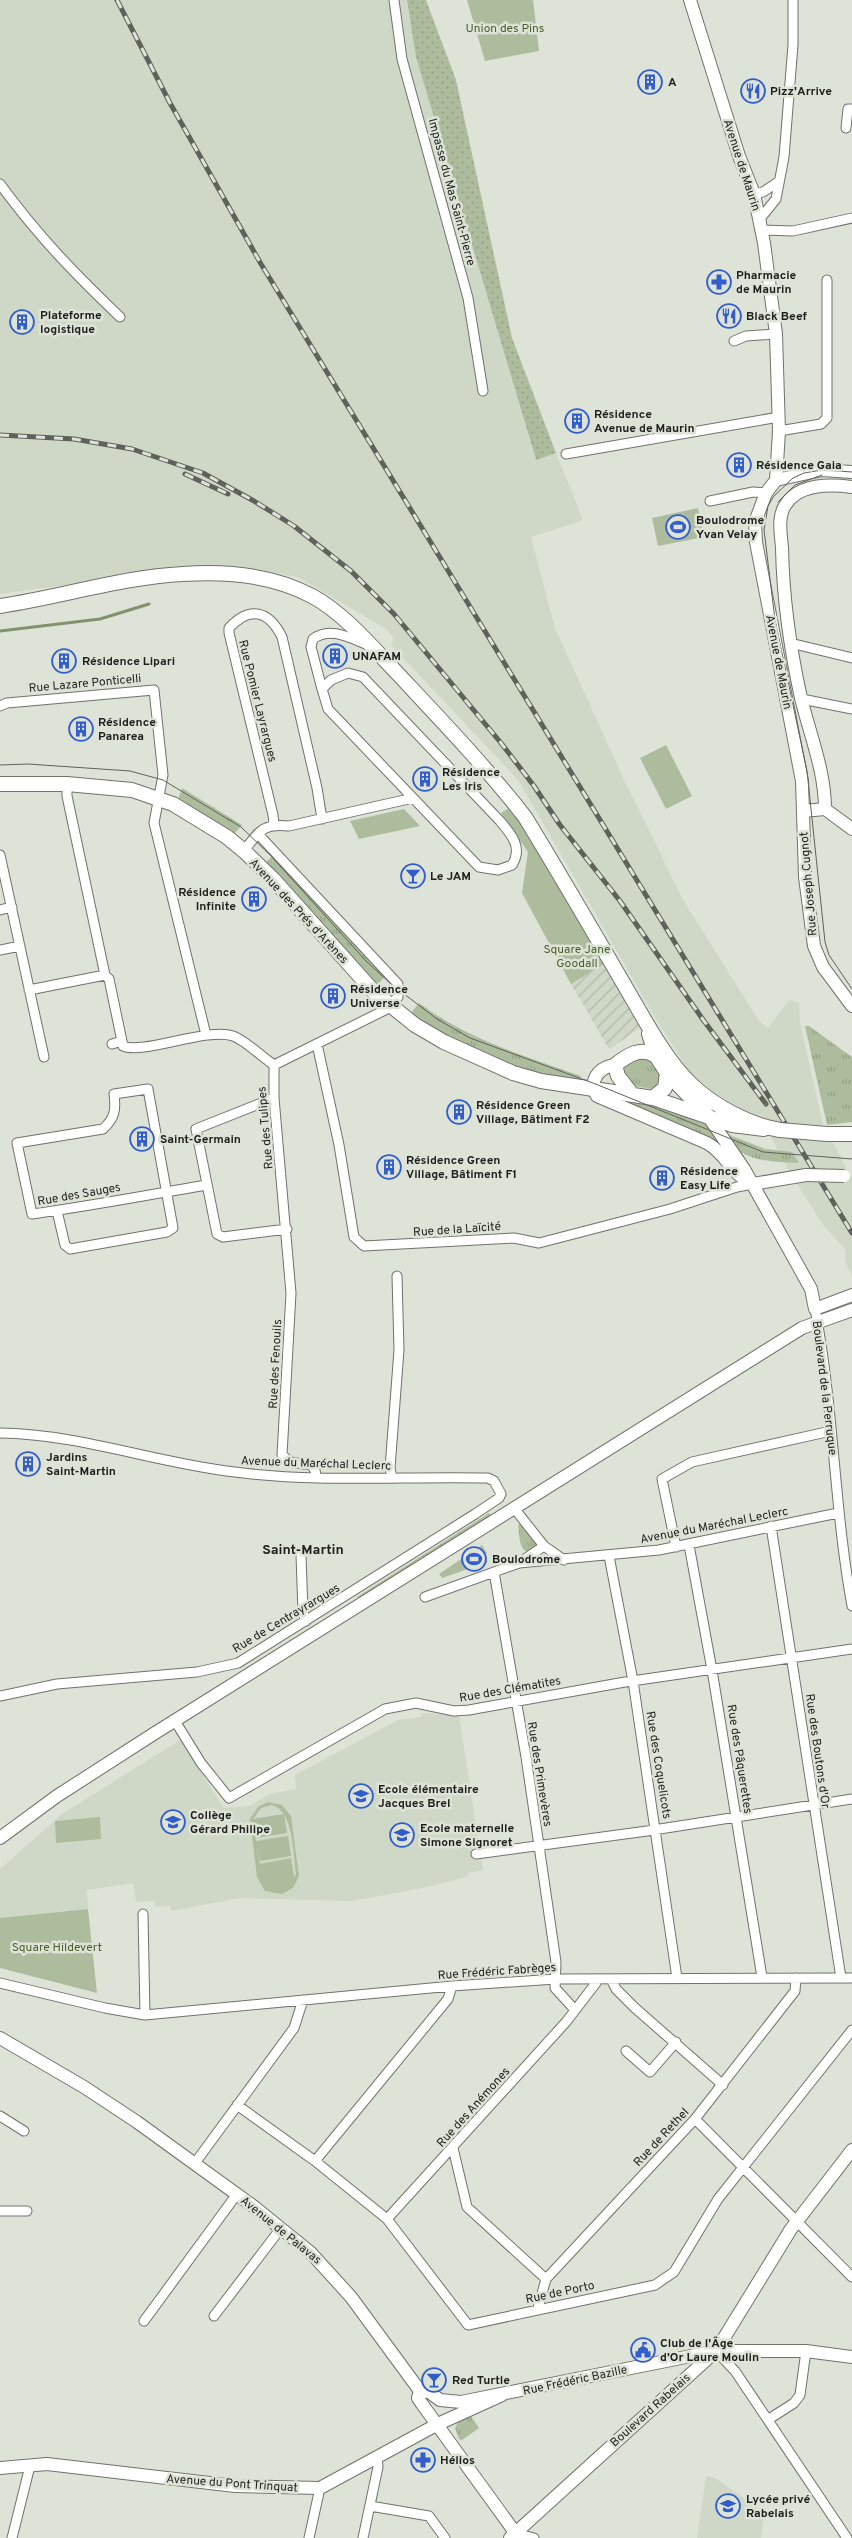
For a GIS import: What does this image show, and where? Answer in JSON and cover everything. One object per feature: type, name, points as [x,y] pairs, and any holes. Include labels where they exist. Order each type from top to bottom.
[{"type":"main road","points":[[0,606],[160,576],[237,574],[279,583],[313,596],[326,604],[372,647],[464,744],[525,816],[644,1018],[679,1070],[696,1089],[736,1114],[775,1129],[828,1134],[852,1134]]},
{"type":"main road","name":"Avenue des Prés d'Arènes","points":[[0,784],[67,784],[132,790],[173,804],[227,837],[244,851],[273,879],[374,992],[391,1006],[444,1042],[513,1073],[541,1082],[631,1093],[652,1098],[710,1119],[749,1129],[775,1129]]},
{"type":"main road","points":[[644,1018],[656,1056],[667,1073],[710,1119]]},
{"type":"main road","points":[[631,1093],[618,1076],[615,1065],[638,1052],[651,1053],[656,1056]]},
{"type":"main road","points":[[652,1098],[665,1088],[667,1073]]},
{"type":"street","name":"Impasse du Mas Saint-Pierre","points":[[394,0],[402,59],[468,298],[484,391]]},
{"type":"street","name":"Avenue de Maurin","points":[[690,0],[739,156],[754,194],[776,334],[779,417],[776,480],[766,493],[755,522],[756,542],[802,781],[804,811]]},
{"type":"street","points":[[793,0],[793,45],[784,157],[776,199],[760,225],[793,231],[852,218]]},
{"type":"street","points":[[846,128],[848,109],[852,109]]},
{"type":"street","points":[[754,194],[762,192],[778,182]]},
{"type":"street","points":[[0,184],[35,230],[68,268],[120,317]]},
{"type":"street","points":[[779,430],[821,424],[827,418],[827,280]]},
{"type":"street","points":[[734,341],[746,336],[776,334]]},
{"type":"street","points":[[566,454],[779,417]]},
{"type":"street","points":[[776,480],[822,470],[852,472]]},
{"type":"street","points":[[710,501],[753,492],[766,493],[789,500],[818,486],[833,484],[852,487]]},
{"type":"street","name":"Avenue de Maurin","points":[[789,500],[780,519],[783,590],[794,664],[825,788],[825,809]]},
{"type":"street","name":"Rue Pomier Layrargues","points":[[274,824],[228,633],[229,628],[235,621],[258,614],[266,615],[274,622],[282,637],[317,788],[322,819]]},
{"type":"street","points":[[322,689],[331,680],[348,673],[363,677],[511,834],[517,848],[512,865],[498,870],[479,867],[328,709],[322,689],[311,647],[313,639],[323,633],[331,633],[346,636],[372,647]]},
{"type":"street","points":[[790,644],[852,658]]},
{"type":"street","points":[[794,664],[801,656],[814,650]]},
{"type":"street","name":"Rue Lazare Ponticelli","points":[[0,706],[7,702],[154,690],[164,775],[154,823],[206,1035]]},
{"type":"street","points":[[802,699],[852,709]]},
{"type":"street","points":[[67,784],[67,796],[105,975],[109,979],[122,1041],[126,1048],[206,1035],[233,1036],[274,1065],[391,1006]]},
{"type":"street","points":[[244,851],[266,826],[274,824],[289,826],[413,798]]},
{"type":"street","points":[[804,811],[825,809],[852,829]]},
{"type":"street","name":"Rue Joseph Cugnot","points":[[804,811],[805,877],[814,946],[823,967],[852,1006]]},
{"type":"street","name":"Avenue des Prés d'Arènes","points":[[258,834],[370,956],[397,982],[398,997],[391,1006]]},
{"type":"street","points":[[0,855],[44,1057]]},
{"type":"street","points":[[0,910],[12,907]]},
{"type":"street","points":[[0,950],[20,946]]},
{"type":"street","points":[[29,990],[105,975]]},
{"type":"street","points":[[112,1044],[122,1041]]},
{"type":"street","name":"Rue de la Laïcité","points":[[317,1044],[339,1145],[354,1237],[364,1246],[514,1238],[539,1243],[670,1209],[737,1186],[753,1184]]},
{"type":"street","name":"Rue des Tulipes","points":[[274,1065],[274,1098],[287,1229]]},
{"type":"street","points":[[615,1065],[603,1068],[595,1077],[592,1089],[601,1099],[714,1146],[740,1179],[753,1184],[806,1175],[848,1177]]},
{"type":"street","name":"Rue des Sauges","points":[[168,1191],[148,1088],[114,1094],[116,1110],[111,1122],[103,1129],[17,1143],[32,1214],[206,1185]]},
{"type":"street","points":[[274,1098],[196,1129],[215,1231],[220,1236],[287,1229]]},
{"type":"street","name":"Boulevard de la Perruque","points":[[710,1119],[753,1184],[811,1290],[818,1323],[831,1431],[838,1513],[852,1606]]},
{"type":"street","points":[[57,1211],[66,1247],[70,1250],[171,1230],[174,1226],[168,1191]]},
{"type":"street","name":"Rue des Fenouils","points":[[287,1229],[291,1293],[282,1455],[290,1462],[311,1465],[315,1470],[316,1476]]},
{"type":"street","points":[[392,1478],[390,1468],[399,1350],[397,1276]]},
{"type":"street","points":[[815,1309],[852,1296]]},
{"type":"street","points":[[0,1838],[57,1796],[175,1721],[798,1331],[852,1310]]},
{"type":"street","points":[[676,1547],[662,1479],[692,1462],[831,1431]]},
{"type":"street","name":"Avenue du Maréchal Leclerc","points":[[0,1433],[119,1449],[232,1472],[269,1476],[488,1478],[498,1487],[500,1498]]},
{"type":"street","name":"Rue de Centrayrargues","points":[[0,1696],[57,1684],[222,1668],[247,1658],[500,1498]]},
{"type":"street","points":[[514,1508],[544,1546],[564,1560]]},
{"type":"street","name":"Avenue du Maréchal Leclerc","points":[[519,1563],[609,1556],[689,1545],[838,1513]]},
{"type":"street","name":"Rue des Boutons d'Or","points":[[771,1526],[841,1978]]},
{"type":"street","name":"Rue des Pâquerettes","points":[[689,1545],[712,1670],[762,1977]]},
{"type":"street","name":"Avenue du Maréchal Leclerc","points":[[425,1597],[519,1563],[544,1546]]},
{"type":"street","points":[[301,1555],[306,1621]]},
{"type":"street","name":"Rue des Coquelicots","points":[[609,1556],[633,1681],[677,1978]]},
{"type":"street","name":"Rue des Primevères","points":[[494,1572],[516,1700],[557,1967],[556,1979]]},
{"type":"street","name":"Rue des Clématites","points":[[175,1721],[201,1763],[229,1798],[385,1709],[416,1704],[454,1711],[469,1710],[516,1700],[633,1681],[852,1649]]},
{"type":"street","points":[[476,1854],[656,1830],[852,1799]]},
{"type":"street","points":[[143,1914],[145,2015]]},
{"type":"street","name":"Rue de Rethel","points":[[538,2308],[546,2279],[695,2119],[795,1991],[796,1978]]},
{"type":"street","name":"Rue Frédéric Fabrèges","points":[[0,1983],[105,2008],[145,2015],[452,1986],[556,1979],[852,1978]]},
{"type":"street","points":[[556,1979],[554,1988],[575,2010]]},
{"type":"street","name":"Rue des Anémones","points":[[387,2219],[453,2148],[575,2010],[596,1979]]},
{"type":"street","points":[[611,1979],[616,1989],[635,2008],[723,2085]]},
{"type":"street","points":[[315,2161],[448,1999],[452,1986]]},
{"type":"street","points":[[194,2163],[294,2028],[304,2000]]},
{"type":"street","name":"Rue de Porto","points":[[237,2105],[315,2161],[387,2219],[468,2325],[538,2308],[655,2285],[674,2272],[718,2199],[852,2030]]},
{"type":"street","name":"Avenue de Palavas","points":[[2,2041],[84,2086],[237,2194],[324,2265],[351,2297],[420,2391],[418,2398],[515,2536]]},
{"type":"street","points":[[626,2051],[650,2072],[676,2042]]},
{"type":"street","points":[[0,2116],[24,2131]]},
{"type":"street","points":[[695,2119],[852,2277]]},
{"type":"street","points":[[453,2148],[467,2207],[546,2279]]},
{"type":"street","name":"Boulevard Rabelais","points":[[515,2536],[716,2351],[797,2221],[852,2150]]},
{"type":"street","points":[[144,2321],[237,2194]]},
{"type":"street","points":[[0,2211],[27,2211]]},
{"type":"street","points":[[214,2316],[281,2228]]},
{"type":"street","points":[[716,2351],[733,2368],[847,2538]]},
{"type":"street","name":"Rue Frédéric Bazille","points":[[420,2391],[429,2392],[440,2400],[461,2402],[716,2351],[806,2351],[852,2357]]},
{"type":"street","points":[[768,2419],[794,2403],[800,2395],[806,2351]]},
{"type":"street","name":"Avenue du Pont Trinquat","points":[[0,2468],[47,2464],[236,2486],[320,2488],[438,2424],[502,2395]]},
{"type":"street","points":[[438,2424],[440,2400]]},
{"type":"street","points":[[363,2538],[378,2462],[377,2457]]},
{"type":"street","points":[[14,2538],[30,2466]]},
{"type":"street","points":[[308,2538],[320,2488]]},
{"type":"street","points":[[370,2506],[429,2516],[445,2538]]},
{"type":"street","points":[[515,2536],[534,2538]]},
{"type":"shaded area","points":[[0,0],[407,0],[416,57],[535,459],[556,453],[583,520],[531,537],[555,628],[622,775],[682,898],[759,1021],[768,1028],[789,1000],[799,1003],[800,1023],[823,1125],[852,1178],[852,1276],[846,1265],[845,1249],[824,1226],[790,1173],[763,1122],[702,1086],[688,1070],[656,1019],[518,780],[391,645],[394,638],[386,629],[298,577],[246,569],[202,566],[0,594]]},
{"type":"shaded area","points":[[604,964],[642,1027],[609,1049],[571,984]]},
{"type":"shaded area","points":[[422,1713],[459,1715],[483,1870],[469,1873],[467,1877],[428,1887],[352,1901],[240,1898],[171,1911],[170,1906],[155,1907],[154,1901],[136,1902],[133,1883],[87,1890],[88,1909],[0,1918],[0,1869],[62,1814],[180,1740],[224,1808],[250,1806],[269,1794],[296,1789],[295,1775],[398,1720],[421,1717]]},
{"type":"shaded area","name":"Lycée privé Rabelais","points":[[706,2476],[715,2478],[767,2514],[763,2522],[761,2538],[697,2538]]},
{"type":"green space","points":[[407,0],[426,0],[456,80],[512,338],[556,453],[536,460],[416,57]]},
{"type":"green space","name":"Union des Pins","points":[[467,0],[533,0],[539,51],[485,61]]},
{"type":"green space","name":"Boulodrome Yvan Velay","points":[[698,508],[704,537],[658,546],[652,518]]},
{"type":"green space","points":[[666,745],[692,796],[666,809],[640,758]]},
{"type":"green space","points":[[182,788],[242,825],[233,835],[194,808],[178,800]]},
{"type":"green space","name":"Square Jane Goodall","points":[[511,807],[604,964],[571,984],[522,893],[528,852],[501,813]]},
{"type":"green space","points":[[404,809],[420,826],[359,839],[350,821]]},
{"type":"green space","points":[[274,855],[386,975],[377,986],[266,862]]},
{"type":"green space","points":[[419,1003],[437,1016],[477,1037],[518,1054],[581,1076],[579,1081],[534,1072],[470,1048],[411,1013]]},
{"type":"green space","points":[[805,1026],[809,1026],[852,1057],[852,1122],[827,1125]]},
{"type":"green space","points":[[650,1058],[660,1074],[659,1082],[651,1089],[634,1086],[624,1073],[625,1066],[632,1059]]},
{"type":"green space","points":[[606,1096],[639,1100],[709,1125],[722,1145],[631,1109]]},
{"type":"green space","points":[[724,1133],[765,1149],[792,1152],[799,1163],[750,1157],[734,1148]]},
{"type":"green space","points":[[489,1513],[493,1518],[361,1601],[357,1597]]},
{"type":"green space","points":[[523,1522],[535,1540],[536,1545],[527,1552],[522,1547],[519,1537],[518,1525]]},
{"type":"green space","name":"Boulodrome","points":[[482,1545],[487,1553],[484,1556],[488,1562],[442,1578],[439,1574]]},
{"type":"green space","points":[[268,1802],[282,1805],[291,1816],[299,1876],[293,1888],[282,1894],[265,1891],[257,1877],[250,1819],[258,1807]],"holes":[[[272,1805],[283,1814],[253,1819],[261,1808]],[[284,1815],[291,1834],[296,1874],[294,1877],[291,1858],[260,1864],[263,1882],[257,1847],[260,1861],[291,1856],[288,1836],[256,1841],[254,1825],[256,1838],[287,1833]]]},
{"type":"green space","points":[[100,1817],[101,1839],[56,1843],[55,1821]]},
{"type":"green space","name":"Square Hildevert","points":[[88,1909],[97,1993],[0,1968],[0,1918]]},
{"type":"green space","points":[[470,2415],[479,2428],[462,2440],[459,2439],[455,2428],[458,2422]]},
{"type":"waterway","points":[[0,631],[100,619],[149,604]]},
{"type":"tram line","points":[[852,472],[822,470],[804,473],[793,478],[774,496],[768,506],[764,530],[775,620],[807,771],[825,942],[829,955],[852,989]]},
{"type":"tram line","points":[[778,502],[795,485],[822,475]]},
{"type":"tram line","points":[[0,765],[28,764],[130,771],[163,780],[241,827],[271,856],[366,961],[391,984],[437,1019],[470,1038],[593,1083],[763,1152],[852,1159]]},
{"type":"railway","points":[[117,0],[170,103],[261,264],[852,1233]]},
{"type":"railway","points":[[0,435],[74,439],[132,449],[203,473],[294,526],[351,571],[394,614],[501,743],[534,786],[560,825],[620,901],[704,1021],[766,1104]]},
{"type":"railway","points":[[185,474],[228,494]]},
{"type":"place","name":"A","points":[[650,82]]},
{"type":"place","name":"Pizz'Arrive","points":[[753,91]]},
{"type":"place","name":"Pharmacie de Maurin","points":[[719,282]]},
{"type":"place","name":"Black Beef","points":[[729,316]]},
{"type":"place","name":"Plateforme logistique","points":[[22,322]]},
{"type":"place","name":"Résidence Avenue de Maurin","points":[[577,421]]},
{"type":"place","name":"Résidence Gaia","points":[[739,465]]},
{"type":"place","name":"Boulodrome Yvan Velay","points":[[678,527]]},
{"type":"place","name":"UNAFAM","points":[[335,656]]},
{"type":"place","name":"Résidence Lipari","points":[[64,661]]},
{"type":"place","name":"Résidence Panarea","points":[[81,729]]},
{"type":"place","name":"Résidence Les Iris","points":[[425,779]]},
{"type":"place","name":"Le JAM","points":[[413,876]]},
{"type":"place","name":"Résidence Infinite","points":[[254,899]]},
{"type":"place","name":"Résidence Universe","points":[[333,996]]},
{"type":"place","name":"Résidence Green Village, Bâtiment F2","points":[[459,1112]]},
{"type":"place","name":"Saint-Germain","points":[[142,1139]]},
{"type":"place","name":"Résidence Green Village, Bâtiment F1","points":[[389,1167]]},
{"type":"place","name":"Résidence Easy Life","points":[[662,1178]]},
{"type":"place","name":"Jardins Saint-Martin","points":[[28,1464]]},
{"type":"place","name":"Boulodrome","points":[[474,1559]]},
{"type":"place","name":"Ecole élémentaire Jacques Brel","points":[[361,1796]]},
{"type":"place","name":"Collège Gérard Philipe","points":[[173,1822]]},
{"type":"place","name":"Ecole maternelle Simone Signoret","points":[[402,1835]]},
{"type":"place","name":"Club de l'Âge d'Or Laure Moulin","points":[[643,2350]]},
{"type":"place","name":"Red Turtle","points":[[434,2380]]},
{"type":"place","name":"Hélios","points":[[423,2460]]},
{"type":"place","name":"Lycée privé Rabelais","points":[[728,2506]]},
{"type":"district","name":"Saint-Martin","points":[[303,1549]]}]
